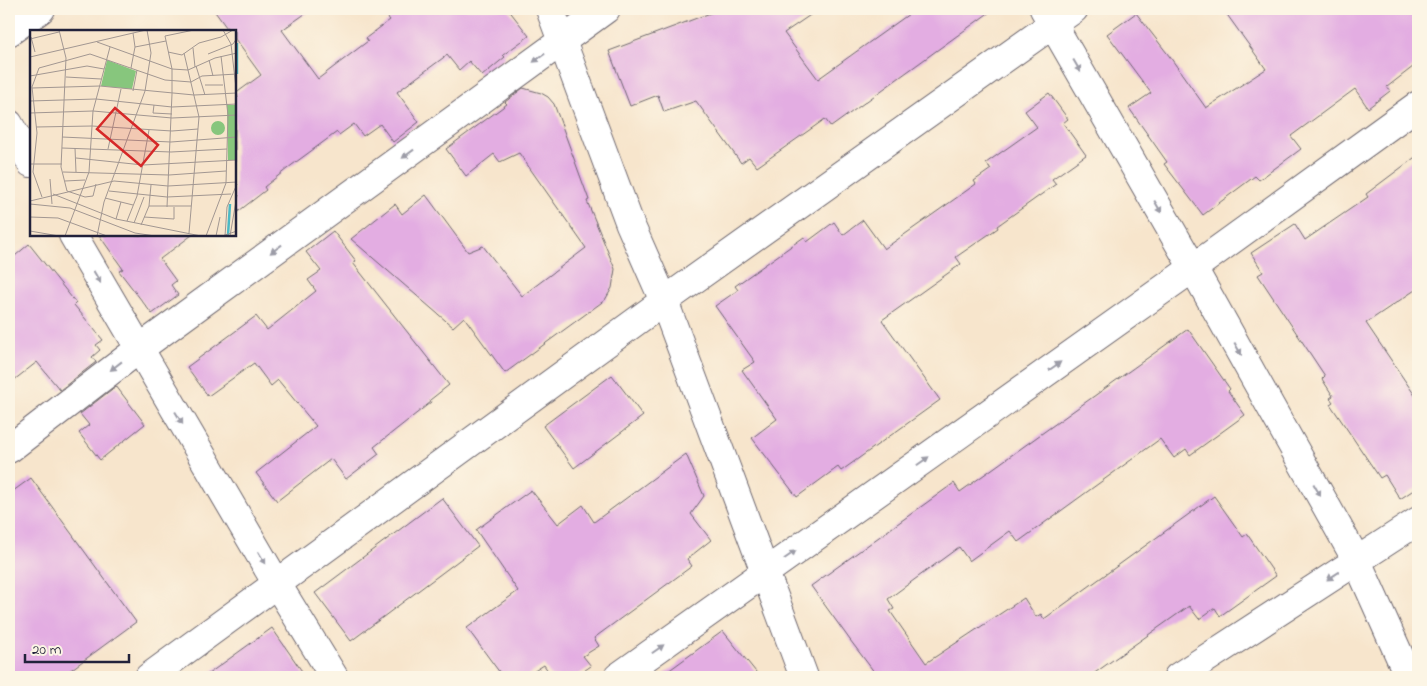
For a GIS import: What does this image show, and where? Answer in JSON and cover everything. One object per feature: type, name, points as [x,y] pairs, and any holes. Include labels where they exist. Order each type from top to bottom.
[{"type":"street","points":[[9,32],[41,9]]},
{"type":"street","points":[[550,9],[630,224],[664,302],[804,677]]},
{"type":"street","points":[[9,449],[139,349],[606,9]]},
{"type":"street","points":[[149,677],[1057,14],[1193,268],[1357,561],[1409,677]]},
{"type":"street","points":[[618,677],[1418,106]]},
{"type":"street","points":[[9,124],[30,161]]},
{"type":"street","points":[[74,236],[277,584],[334,677]]},
{"type":"street","points":[[1178,677],[1418,521]]},
{"type":"building","points":[[213,9],[312,9],[282,30],[318,79],[368,41],[366,38],[390,20],[381,9],[508,9],[529,36],[503,55],[505,57],[482,76],[469,61],[459,70],[447,55],[397,92],[419,122],[393,142],[380,124],[363,136],[354,124],[339,135],[337,132],[292,165],[264,187],[266,190],[236,213],[236,93],[261,75],[236,40],[236,30],[228,30]]},
{"type":"building","points":[[721,9],[819,9],[784,33],[818,79],[916,9],[994,9],[831,127],[825,119],[757,167],[749,157],[741,163],[696,101],[664,112],[658,95],[630,106],[609,51]]},
{"type":"building","points":[[1223,9],[1410,9],[1418,20],[1418,63],[1387,87],[1390,91],[1368,108],[1355,89],[1291,136],[1301,149],[1259,180],[1255,176],[1203,215],[1164,164],[1167,162],[1129,108],[1151,93],[1107,34],[1136,13],[1206,108],[1266,69]]},
{"type":"building","points":[[523,88],[541,93],[554,104],[589,200],[587,201],[615,269],[612,288],[605,300],[505,373],[464,317],[453,327],[351,239],[395,204],[402,214],[426,195],[468,252],[483,246],[522,296],[586,248],[519,153],[500,162],[494,154],[466,176],[446,149],[507,104],[505,102]]},
{"type":"building","points":[[1049,93],[1068,119],[1063,123],[1086,155],[1052,179],[1056,184],[956,257],[961,264],[882,320],[940,400],[841,471],[838,467],[797,497],[752,438],[777,419],[742,370],[755,362],[715,306],[738,290],[735,286],[804,237],[807,242],[834,222],[843,235],[863,220],[884,249],[976,184],[974,181],[991,169],[986,163],[1037,127],[1025,111]]},
{"type":"building","points":[[1418,155],[1418,288],[1366,323],[1418,400],[1418,487],[1400,499],[1385,475],[1380,478],[1330,404],[1333,402],[1330,398],[1333,396],[1322,379],[1325,376],[1258,275],[1263,272],[1251,253],[1295,224],[1305,240],[1368,197],[1366,194]]},
{"type":"building","points":[[333,231],[356,261],[353,263],[449,385],[430,400],[431,402],[374,447],[379,454],[346,479],[331,459],[277,501],[256,473],[316,426],[278,380],[271,386],[254,363],[208,396],[187,367],[256,316],[267,330],[316,291],[308,280],[321,271],[306,252]]},
{"type":"building","points":[[100,236],[191,236],[160,259],[176,281],[171,285],[178,295],[152,314],[119,271],[123,269]]},
{"type":"building","points":[[29,244],[76,303],[74,305],[103,340],[96,345],[100,350],[92,357],[96,362],[60,390],[37,362],[9,384],[9,261]]},
{"type":"building","points":[[1188,329],[1230,389],[1228,391],[1245,415],[1190,455],[1186,449],[1174,458],[1160,439],[1018,542],[1010,531],[969,561],[959,547],[888,599],[894,609],[890,611],[926,663],[1024,598],[1036,617],[1041,614],[1044,619],[1214,496],[1243,537],[1247,534],[1276,576],[1220,616],[1215,608],[1199,619],[1189,606],[1089,677],[878,677],[811,586],[954,483],[960,492]]},
{"type":"building","points":[[612,375],[643,416],[574,468],[543,426]]},
{"type":"building","points":[[116,386],[145,424],[100,460],[79,433],[89,425],[80,414]]},
{"type":"building","points":[[686,454],[704,496],[691,514],[711,540],[687,559],[692,566],[594,638],[599,646],[583,656],[591,666],[575,677],[552,677],[544,665],[525,677],[503,677],[467,628],[518,591],[476,530],[531,490],[558,524],[583,505],[594,522]]},
{"type":"building","points":[[31,478],[136,622],[61,677],[9,677],[9,494]]},
{"type":"building","points":[[442,498],[478,546],[351,641],[315,593]]},
{"type":"building","points":[[272,628],[306,677],[204,677]]},
{"type":"building","points":[[723,631],[760,677],[660,677]]}]
